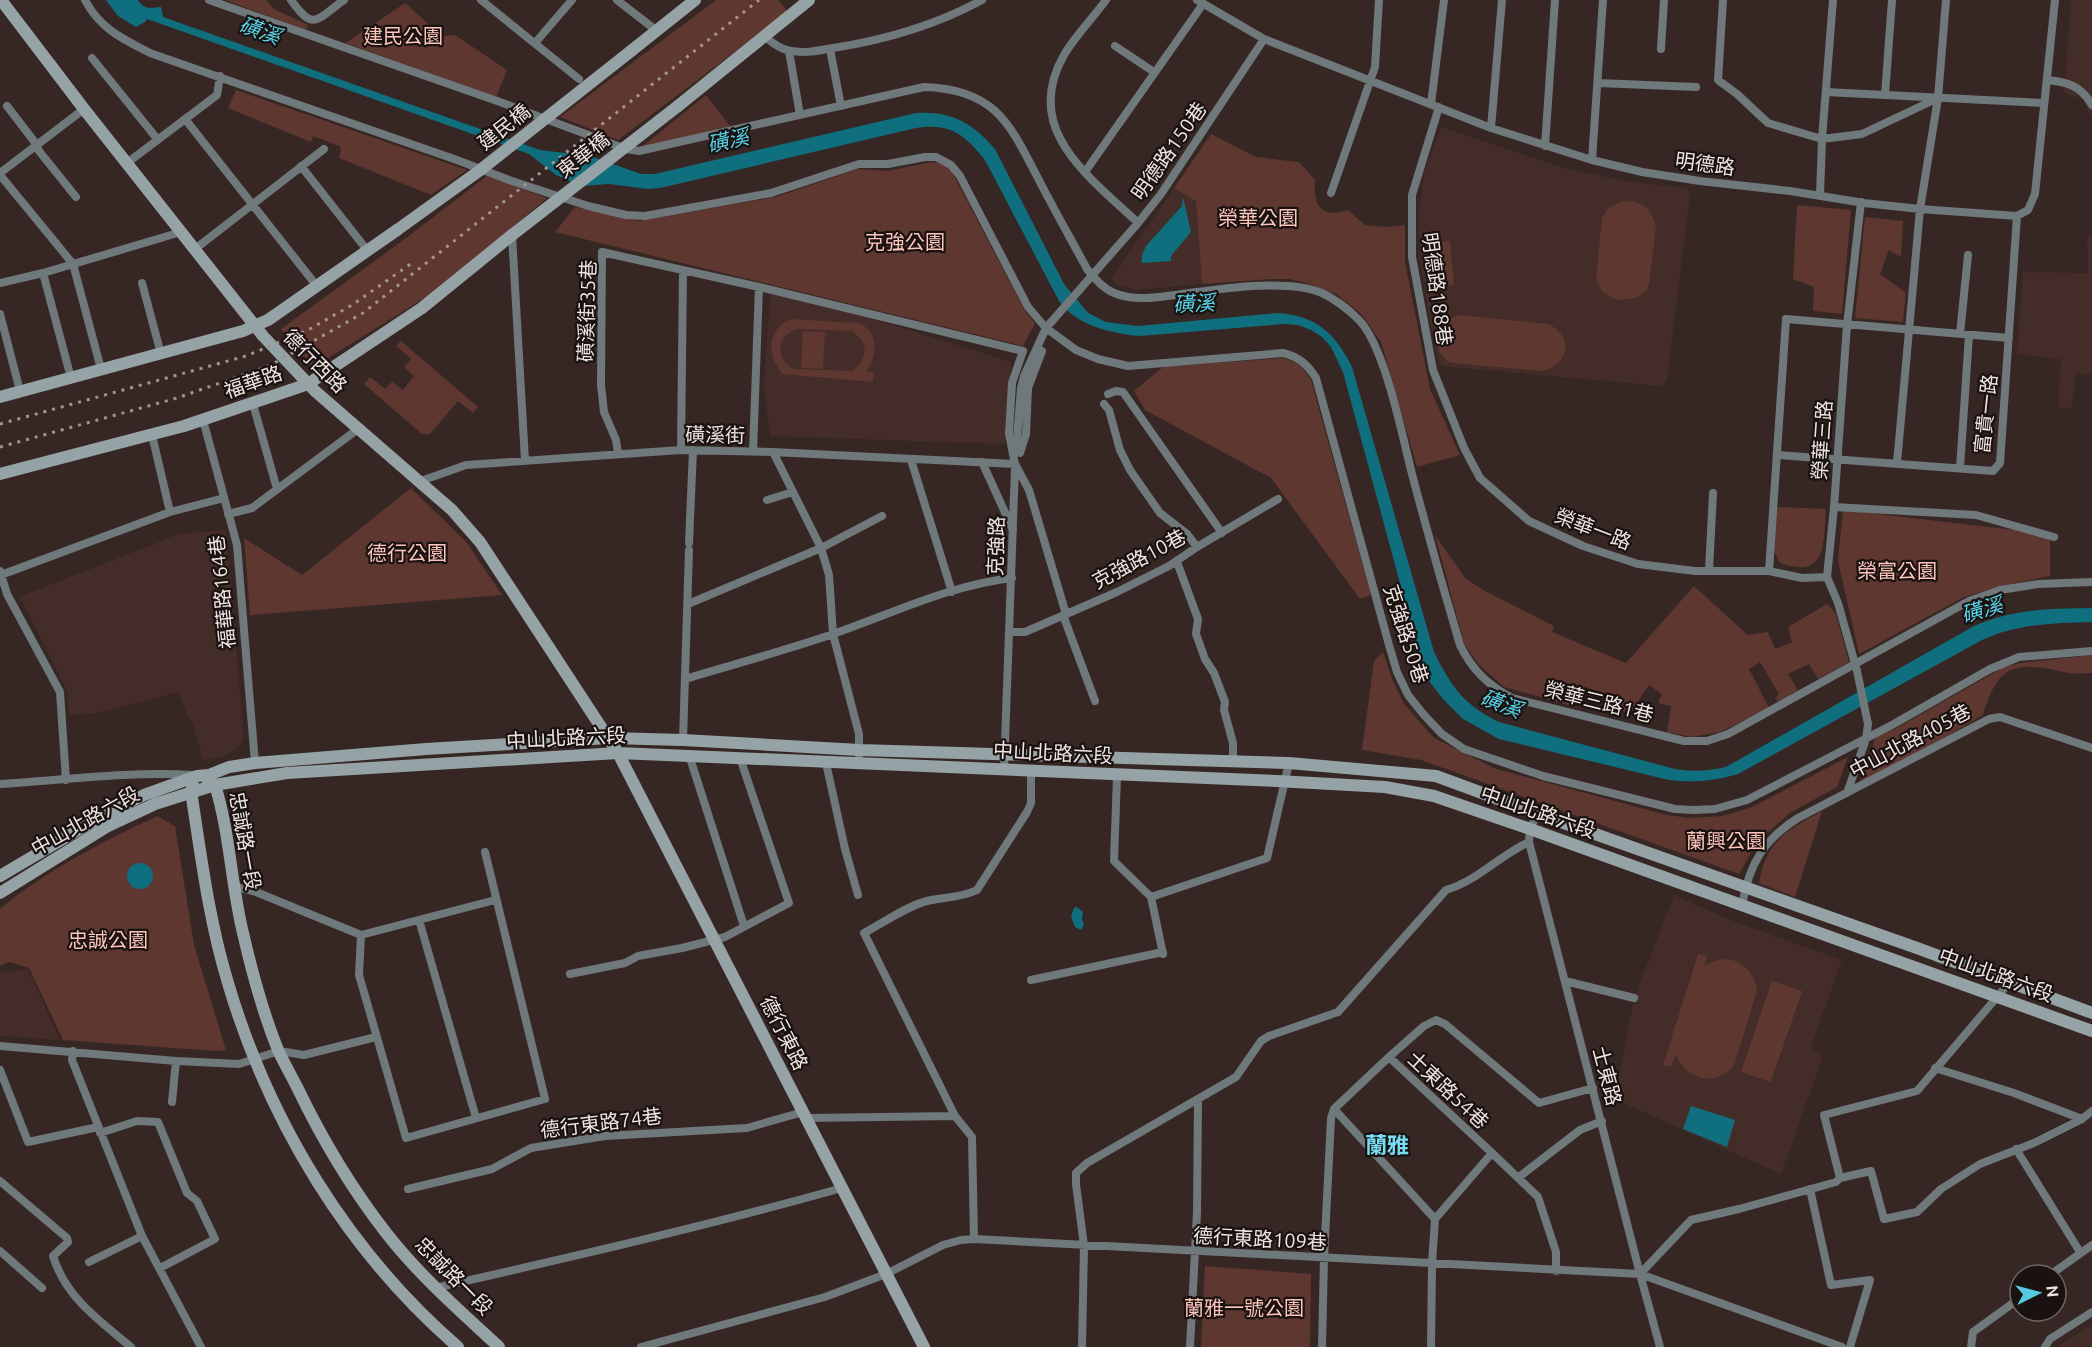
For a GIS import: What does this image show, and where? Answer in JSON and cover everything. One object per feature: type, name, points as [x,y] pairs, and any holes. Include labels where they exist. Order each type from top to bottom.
[{"type":"street","name":"德行西路","points":[[1,0],[255,326],[308,384],[452,510],[480,542],[609,738]]},
{"type":"street","name":"克強路50巷","points":[[85,0],[93,15],[106,28],[150,53],[509,180],[588,206],[626,214],[645,216],[771,193],[859,164],[888,164],[936,157],[951,165],[960,176],[1028,307],[1046,328],[1076,350],[1098,359],[1128,366],[1283,353],[1294,356],[1310,368],[1316,378],[1397,672],[1408,695],[1442,734],[1464,749],[1494,761],[1543,776],[1675,808],[1703,810],[1733,805],[1866,739],[1990,669],[2019,657],[2092,651]]},
{"type":"street","points":[[209,0],[489,98],[626,149],[639,151],[924,87],[956,90],[987,104],[1011,127],[1092,276]]},
{"type":"street","points":[[291,0],[303,17],[309,20],[316,20],[344,0]]},
{"type":"street","points":[[481,0],[579,79]]},
{"type":"street","points":[[535,43],[572,0]]},
{"type":"street","points":[[617,0],[657,31]]},
{"type":"street","name":"建民橋","points":[[367,250],[479,171],[695,0]]},
{"type":"street","points":[[764,36],[778,47],[789,51],[810,52],[862,44],[952,16],[982,0]]},
{"type":"street","points":[[1106,0],[1064,55],[1051,86],[1051,114],[1059,139],[1071,157],[1138,223]]},
{"type":"street","points":[[1331,193],[1371,81],[1379,0]]},
{"type":"street","name":"明德路188巷","points":[[1433,370],[1412,257],[1411,223],[1412,195],[1435,106],[1444,0]]},
{"type":"street","points":[[1491,128],[1502,0]]},
{"type":"street","points":[[1545,146],[1555,0]]},
{"type":"street","points":[[1592,160],[1603,0]]},
{"type":"street","points":[[1661,49],[1664,0]]},
{"type":"street","points":[[1723,0],[1718,80],[1768,123],[1822,139],[1862,134],[1938,98]]},
{"type":"street","points":[[1820,195],[1833,0]]},
{"type":"street","points":[[1885,95],[1892,0]]},
{"type":"street","points":[[1897,464],[1920,209],[1938,98],[1946,0]]},
{"type":"street","points":[[2017,216],[2028,210],[2035,194],[2055,0]]},
{"type":"street","name":"東華橋","points":[[512,235],[678,106],[802,2]]},
{"type":"street","points":[[1085,172],[1200,2]]},
{"type":"street","name":"明德路","points":[[1200,2],[1264,39],[1491,128],[1592,160],[1642,172],[1700,181],[1920,209],[2017,216]]},
{"type":"street","name":"明德路150巷","points":[[1046,328],[1138,223],[1175,175],[1264,39]]},
{"type":"street","points":[[1115,46],[1154,72]]},
{"type":"street","points":[[830,49],[841,106]]},
{"type":"street","points":[[789,51],[800,116]]},
{"type":"street","points":[[92,58],[158,140]]},
{"type":"street","points":[[127,163],[217,95],[220,76]]},
{"type":"street","points":[[2047,80],[2065,82],[2085,93],[2092,105]]},
{"type":"street","points":[[1598,83],[1696,87]]},
{"type":"street","points":[[1826,92],[2044,103]]},
{"type":"street","points":[[7,106],[76,197]]},
{"type":"street","points":[[84,109],[0,174],[73,264],[101,369]]},
{"type":"street","points":[[185,119],[316,285]]},
{"type":"street","points":[[195,249],[324,149]]},
{"type":"street","points":[[0,397],[255,326],[268,320],[367,250],[301,166]]},
{"type":"street","name":"榮華三路","points":[[1847,793],[1866,739],[1868,724],[1858,675],[1838,603],[1827,577],[1847,325],[1860,202]]},
{"type":"street","name":"富貴一路","points":[[1777,455],[1993,471],[2000,463],[2017,216]]},
{"type":"street","points":[[0,283],[43,273],[181,232]]},
{"type":"street","points":[[512,235],[525,460]]},
{"type":"street","name":"福華路","points":[[0,474],[152,435],[253,404],[308,384],[417,312],[512,235]]},
{"type":"street","name":"磺溪街35巷","points":[[618,453],[616,440],[604,412],[601,386],[602,252],[759,287],[1023,351],[1012,383],[1009,434],[1015,464]]},
{"type":"street","points":[[1960,468],[1968,255]]},
{"type":"street","points":[[681,450],[683,270]]},
{"type":"street","points":[[43,273],[71,378]]},
{"type":"street","name":"榮華三路1巷","points":[[1092,276],[1114,293],[1134,298],[1157,298],[1251,287],[1292,286],[1320,292],[1336,301],[1360,321],[1376,346],[1460,645],[1476,673],[1494,688],[1512,698],[1684,741],[1707,741],[1728,734],[1969,601],[2000,590],[2038,584],[2092,582]]},
{"type":"street","points":[[142,283],[161,354]]},
{"type":"street","points":[[753,452],[759,287]]},
{"type":"street","points":[[0,314],[20,391]]},
{"type":"street","points":[[1769,571],[1786,319],[2009,338]]},
{"type":"street","name":"克強路","points":[[1004,770],[1015,464],[1021,388],[1024,376],[1046,328]]},
{"type":"street","points":[[1042,351],[1028,388],[1026,435],[1015,464],[1029,490],[1064,614],[1095,701]]},
{"type":"street","name":"榮華一路","points":[[1433,370],[1464,448],[1480,478],[1528,521],[1583,546],[1638,564],[1708,571],[1769,571],[1802,578],[1827,577]]},
{"type":"street","points":[[1108,394],[1116,391],[1123,392],[1221,532]]},
{"type":"street","points":[[253,404],[277,489]]},
{"type":"street","points":[[1104,404],[1109,410],[1120,450],[1130,470],[1160,513],[1187,534],[1197,547]]},
{"type":"street","name":"福華路164巷","points":[[203,420],[237,545],[255,763]]},
{"type":"street","points":[[228,514],[252,508],[358,429]]},
{"type":"street","points":[[152,435],[170,512]]},
{"type":"street","name":"磺溪街","points":[[418,482],[466,465],[681,450],[773,452],[1015,464]]},
{"type":"street","points":[[683,740],[693,450]]},
{"type":"street","points":[[773,452],[821,548],[829,576],[833,634],[859,734],[859,764]]},
{"type":"street","points":[[911,460],[952,592]]},
{"type":"street","points":[[982,462],[1014,532]]},
{"type":"street","points":[[767,500],[793,492]]},
{"type":"street","points":[[1708,571],[1713,493]]},
{"type":"street","points":[[66,780],[60,692],[3,595],[1,573],[170,512],[224,498]]},
{"type":"street","name":"克強路10巷","points":[[1010,632],[1025,632],[1117,592],[1177,562],[1221,532],[1278,499]]},
{"type":"street","points":[[1834,507],[1976,515],[2054,537]]},
{"type":"street","points":[[688,604],[821,548],[882,516]]},
{"type":"street","points":[[1177,562],[1198,618],[1196,634],[1205,659],[1214,673],[1226,702],[1224,710],[1233,743],[1233,762]]},
{"type":"street","points":[[686,679],[833,634],[952,592],[993,580],[1011,578]]},
{"type":"street","name":"中山北路405巷","points":[[1742,905],[1752,867],[1760,853],[1781,828],[1989,719],[2000,717],[2092,748]]},
{"type":"street","name":"中山北路六段","points":[[0,876],[88,824],[144,795],[197,776],[255,763],[609,738],[859,750],[1289,764],[1436,776],[2092,1013]]},
{"type":"street","name":"德行東路","points":[[609,738],[924,1347]]},
{"type":"street","name":"中山北路六段","points":[[0,893],[108,826],[155,804],[215,785],[287,773],[618,753],[1384,787],[1434,796],[1530,835],[1742,905],[2092,1031]]},
{"type":"street","points":[[689,755],[744,926]]},
{"type":"street","points":[[570,974],[625,963],[638,956],[724,937],[789,903],[740,758]]},
{"type":"street","points":[[826,763],[858,895]]},
{"type":"street","points":[[1151,897],[1267,858],[1289,764]]},
{"type":"street","points":[[974,1239],[972,1137],[956,1116],[864,933],[920,903],[968,894],[977,890],[1027,812],[1030,803],[1031,772]]},
{"type":"street","points":[[0,784],[161,774],[197,776],[191,791],[217,940],[227,982],[253,1059],[291,1137],[321,1188],[349,1228],[390,1280],[437,1329],[458,1347]]},
{"type":"street","name":"忠誠路一段","points":[[197,776],[215,785],[220,801],[242,931],[259,993],[279,1051],[319,1132],[353,1187],[388,1235],[435,1288],[499,1347]]},
{"type":"street","points":[[1031,980],[1163,953],[1151,897],[1114,861],[1117,776]]},
{"type":"street","points":[[1082,1347],[1084,1246],[1076,1184],[1077,1173],[1087,1163],[1236,1077],[1261,1041],[1269,1036],[1338,1012],[1446,890],[1463,885],[1513,850],[1530,835],[1537,814]]},
{"type":"street","name":"士東路","points":[[1530,835],[1565,981],[1660,1347]]},
{"type":"street","points":[[361,935],[359,975],[406,1138],[545,1099],[485,852]]},
{"type":"street","points":[[233,886],[256,892],[361,935],[495,900]]},
{"type":"street","points":[[419,920],[476,1118]]},
{"type":"street","points":[[1565,981],[1634,998]]},
{"type":"street","points":[[1840,1178],[1824,1115],[1917,1091],[2009,983]]},
{"type":"street","points":[[1389,1057],[1424,1026],[1437,1020],[1445,1024],[1539,1103],[1593,1088]]},
{"type":"street","points":[[0,1046],[239,1064],[279,1051],[304,1054],[376,1037]]},
{"type":"street","points":[[73,1051],[72,1060],[142,1236],[201,1347]]},
{"type":"street","name":"士東路54巷","points":[[1335,1109],[1389,1057],[1538,1197],[1556,1252],[1556,1271]]},
{"type":"street","points":[[172,1102],[176,1061]]},
{"type":"street","points":[[1935,1068],[2014,1093],[2082,1119]]},
{"type":"street","points":[[0,1070],[28,1142],[137,1121],[158,1122],[187,1193],[196,1201],[215,1239],[160,1268]]},
{"type":"street","points":[[1190,1347],[1195,1252],[1198,1100]]},
{"type":"street","points":[[1322,1347],[1331,1118],[1335,1109],[1435,1219],[1431,1347]]},
{"type":"street","points":[[1640,1274],[1691,1220],[1810,1190],[1836,1182],[1840,1178],[1871,1171],[1884,1220],[1917,1212],[1941,1189],[1980,1164],[2034,1143],[2082,1119],[2092,1111]]},
{"type":"street","name":"德行東路74巷","points":[[408,1189],[492,1169],[531,1148],[563,1142],[616,1135],[747,1128],[804,1115],[956,1116]]},
{"type":"street","points":[[1519,1177],[1580,1131],[1602,1121]]},
{"type":"street","points":[[2016,1149],[2080,1252]]},
{"type":"street","name":"士東路54巷","points":[[1435,1219],[1492,1153]]},
{"type":"street","points":[[0,1181],[67,1238],[68,1242],[52,1256],[60,1275],[79,1303],[131,1347]]},
{"type":"street","points":[[435,1288],[767,1209],[842,1188]]},
{"type":"street","points":[[1810,1190],[1831,1285],[1870,1280],[1850,1347]]},
{"type":"street","points":[[89,1262],[142,1236]]},
{"type":"street","name":"德行東路109巷","points":[[641,1347],[825,1297],[886,1274],[943,1245],[974,1239],[1640,1274],[1842,1347]]},
{"type":"street","points":[[2066,1263],[2092,1245]]},
{"type":"street","points":[[0,1251],[42,1288]]},
{"type":"street","points":[[1971,1347],[1972,1332],[2008,1306]]},
{"type":"street","points":[[2045,1347],[2050,1339],[2092,1312]]},
{"type":"shaded area","points":[[2071,0],[2092,0],[2092,119],[2083,99],[2064,93]]},
{"type":"shaded area","points":[[1441,127],[1567,169],[1625,181],[1686,188],[1690,194],[1667,380],[1662,386],[1443,366],[1439,362],[1433,340],[1421,266],[1418,223],[1424,173]]},
{"type":"shaded area","points":[[1174,188],[1196,201],[1202,284],[1135,290],[1118,285],[1111,279]]},
{"type":"shaded area","points":[[2087,235],[2092,235],[2092,374],[2076,374],[2071,409],[2058,407],[2061,359],[2017,354],[2023,272],[2088,273]]},
{"type":"shaded area","points":[[771,290],[891,324],[1011,362],[1005,444],[770,436],[764,384]]},
{"type":"shaded area","points":[[226,530],[244,740],[234,751],[222,757],[203,760],[193,724],[178,692],[98,713],[69,715],[67,690],[20,597],[179,534]]},
{"type":"shaded area","points":[[1674,895],[1735,922],[1842,960],[1810,1049],[1823,1056],[1781,1174],[1615,1099],[1634,998]]},
{"type":"shaded area","points":[[28,969],[60,1040],[0,1036],[0,973]]},
{"type":"shaded area","points":[[2092,1325],[2092,1347],[2057,1347]]},
{"type":"green space","points":[[225,0],[266,0],[274,9],[308,25],[306,30]]},
{"type":"green space","points":[[716,0],[778,0],[788,12],[618,140],[560,117]]},
{"type":"green space","name":"建民公園","points":[[405,3],[442,36],[455,35],[507,70],[496,97],[346,43]]},
{"type":"green space","points":[[236,90],[467,170],[431,195],[339,158],[341,147],[313,136],[311,142],[228,108]]},
{"type":"green space","points":[[706,95],[730,126],[639,149]]},
{"type":"green space","name":"榮華公園","points":[[1211,134],[1256,157],[1299,162],[1315,180],[1317,203],[1325,211],[1331,213],[1348,210],[1365,225],[1387,227],[1405,225],[1405,262],[1430,389],[1460,455],[1417,467],[1381,342],[1362,315],[1336,294],[1289,279],[1202,284],[1196,201],[1174,188]]},
{"type":"green space","name":"克強公園","points":[[932,162],[943,164],[951,170],[1025,311],[1035,323],[1023,346],[555,232],[575,207],[639,221],[776,197],[858,169],[888,171]]},
{"type":"green space","points":[[487,176],[547,198],[441,288],[312,368],[281,329]]},
{"type":"green space","points":[[1631,201],[1641,204],[1648,210],[1656,228],[1649,284],[1646,291],[1636,298],[1617,300],[1603,292],[1596,279],[1602,218],[1608,208],[1620,202]]},
{"type":"green space","points":[[1797,205],[1851,210],[1842,314],[1813,311],[1814,287],[1793,279]]},
{"type":"green space","points":[[1865,217],[1903,221],[1901,257],[1889,250],[1880,274],[1906,293],[1903,322],[1855,318]]},
{"type":"green space","points":[[1450,241],[1454,285],[1432,287],[1427,243]]},
{"type":"green space","points":[[1458,315],[1548,324],[1557,329],[1562,336],[1565,343],[1563,356],[1551,368],[1542,371],[1452,363],[1440,352],[1438,338],[1445,325]]},
{"type":"green space","points":[[791,319],[858,323],[865,327],[873,338],[874,352],[866,372],[874,372],[873,382],[783,374],[774,359],[772,344],[773,336],[783,323]],"holes":[[[798,329],[852,331],[862,341],[865,351],[862,361],[853,371],[794,369],[788,365],[781,354],[780,348],[785,336]]]},
{"type":"green space","points":[[803,331],[825,332],[823,369],[801,368]]},
{"type":"green space","points":[[401,341],[478,407],[473,413],[458,401],[430,434],[422,434],[364,384],[370,377],[385,389],[392,382],[403,390],[414,376],[404,367],[411,359],[396,346]]},
{"type":"green space","points":[[1282,358],[1299,365],[1311,380],[1371,595],[1360,599],[1271,478],[1145,410],[1134,391],[1163,367]]},
{"type":"green space","name":"德行公園","points":[[411,488],[467,543],[502,595],[250,615],[244,538],[302,575]]},
{"type":"green space","points":[[1777,507],[1826,509],[1823,546],[1815,562],[1807,567],[1780,563],[1774,551]]},
{"type":"green space","name":"榮富公園","points":[[1843,510],[2050,534],[2050,576],[2000,586],[1964,597],[1859,654],[1838,561]]},
{"type":"green space","points":[[1435,535],[1466,579],[1554,626],[1552,632],[1626,663],[1694,586],[1748,635],[1768,632],[1775,649],[1792,642],[1788,627],[1827,604],[1836,614],[1849,662],[1818,679],[1809,664],[1788,674],[1798,690],[1779,702],[1775,698],[1779,694],[1760,662],[1749,669],[1769,708],[1720,732],[1692,737],[1667,732],[1671,706],[1658,703],[1662,694],[1649,685],[1630,713],[1614,709],[1611,705],[1612,695],[1584,687],[1577,690],[1572,706],[1504,687],[1478,664],[1464,643]]},
{"type":"green space","name":"蘭興公園","points":[[1383,652],[1404,704],[1434,738],[1496,769],[1667,815],[1690,818],[1722,816],[1750,808],[1848,757],[1837,787],[1790,813],[1757,842],[1739,874],[1421,760],[1362,750],[1374,661]]},
{"type":"green space","points":[[2092,655],[2092,673],[2068,673],[2035,667],[2013,669],[1998,681],[1992,690],[1983,715],[1873,779],[1861,780],[1876,737],[1895,729],[2004,667],[2020,663]]},
{"type":"green space","points":[[1822,811],[1795,897],[1759,883],[1766,857],[1772,847],[1788,831]]},
{"type":"green space","name":"忠誠公園","points":[[157,816],[175,826],[194,945],[226,1050],[63,1040],[29,968],[10,962],[0,966],[0,909],[56,869]]},
{"type":"green space","points":[[1698,954],[1707,956],[1704,966],[1722,959],[1738,962],[1751,973],[1757,991],[1734,1066],[1718,1077],[1702,1078],[1694,1075],[1681,1064],[1676,1055],[1671,1067],[1663,1065]]},
{"type":"green space","points":[[1772,981],[1802,991],[1771,1082],[1741,1072]]},
{"type":"green space","name":"蘭雅一號公園","points":[[1205,1266],[1311,1274],[1310,1347],[1201,1347]]},
{"type":"water","name":"磺溪","points":[[106,0],[138,0],[145,7],[161,7],[163,17],[540,150],[590,156],[641,174],[655,174],[916,113],[940,114],[960,120],[978,132],[995,149],[1064,284],[1088,313],[1106,322],[1138,326],[1278,313],[1314,322],[1331,336],[1352,367],[1434,652],[1446,675],[1462,696],[1480,711],[1499,722],[1675,769],[1695,771],[1726,767],[1974,626],[1989,620],[2032,611],[2092,608],[2092,622],[2022,628],[1982,640],[1738,774],[1721,778],[1704,781],[1669,780],[1499,739],[1463,719],[1425,676],[1343,372],[1331,347],[1322,337],[1298,325],[1285,324],[1140,336],[1095,327],[1075,317],[1059,301],[985,160],[970,143],[955,132],[938,127],[916,128],[660,188],[648,189],[609,184],[581,186],[556,175],[529,154],[147,19],[136,27],[118,16]]},
{"type":"water","points":[[1183,197],[1191,232],[1171,256],[1171,261],[1142,263],[1142,255],[1146,246],[1182,206]]},
{"type":"water","points":[[140,863],[149,867],[153,876],[149,885],[140,889],[131,885],[127,876],[131,867]]},
{"type":"water","points":[[1077,907],[1083,912],[1084,925],[1081,930],[1075,927],[1071,917],[1074,908]]},
{"type":"water","points":[[1691,1106],[1735,1120],[1727,1147],[1683,1129]]},
{"type":"railway","points":[[0,447],[177,398],[271,365],[363,313],[759,0]]},
{"type":"railway","points":[[0,424],[246,356],[308,330],[352,305],[412,263]]},
{"type":"district","name":"蘭雅","points":[[1387,1145]]}]
